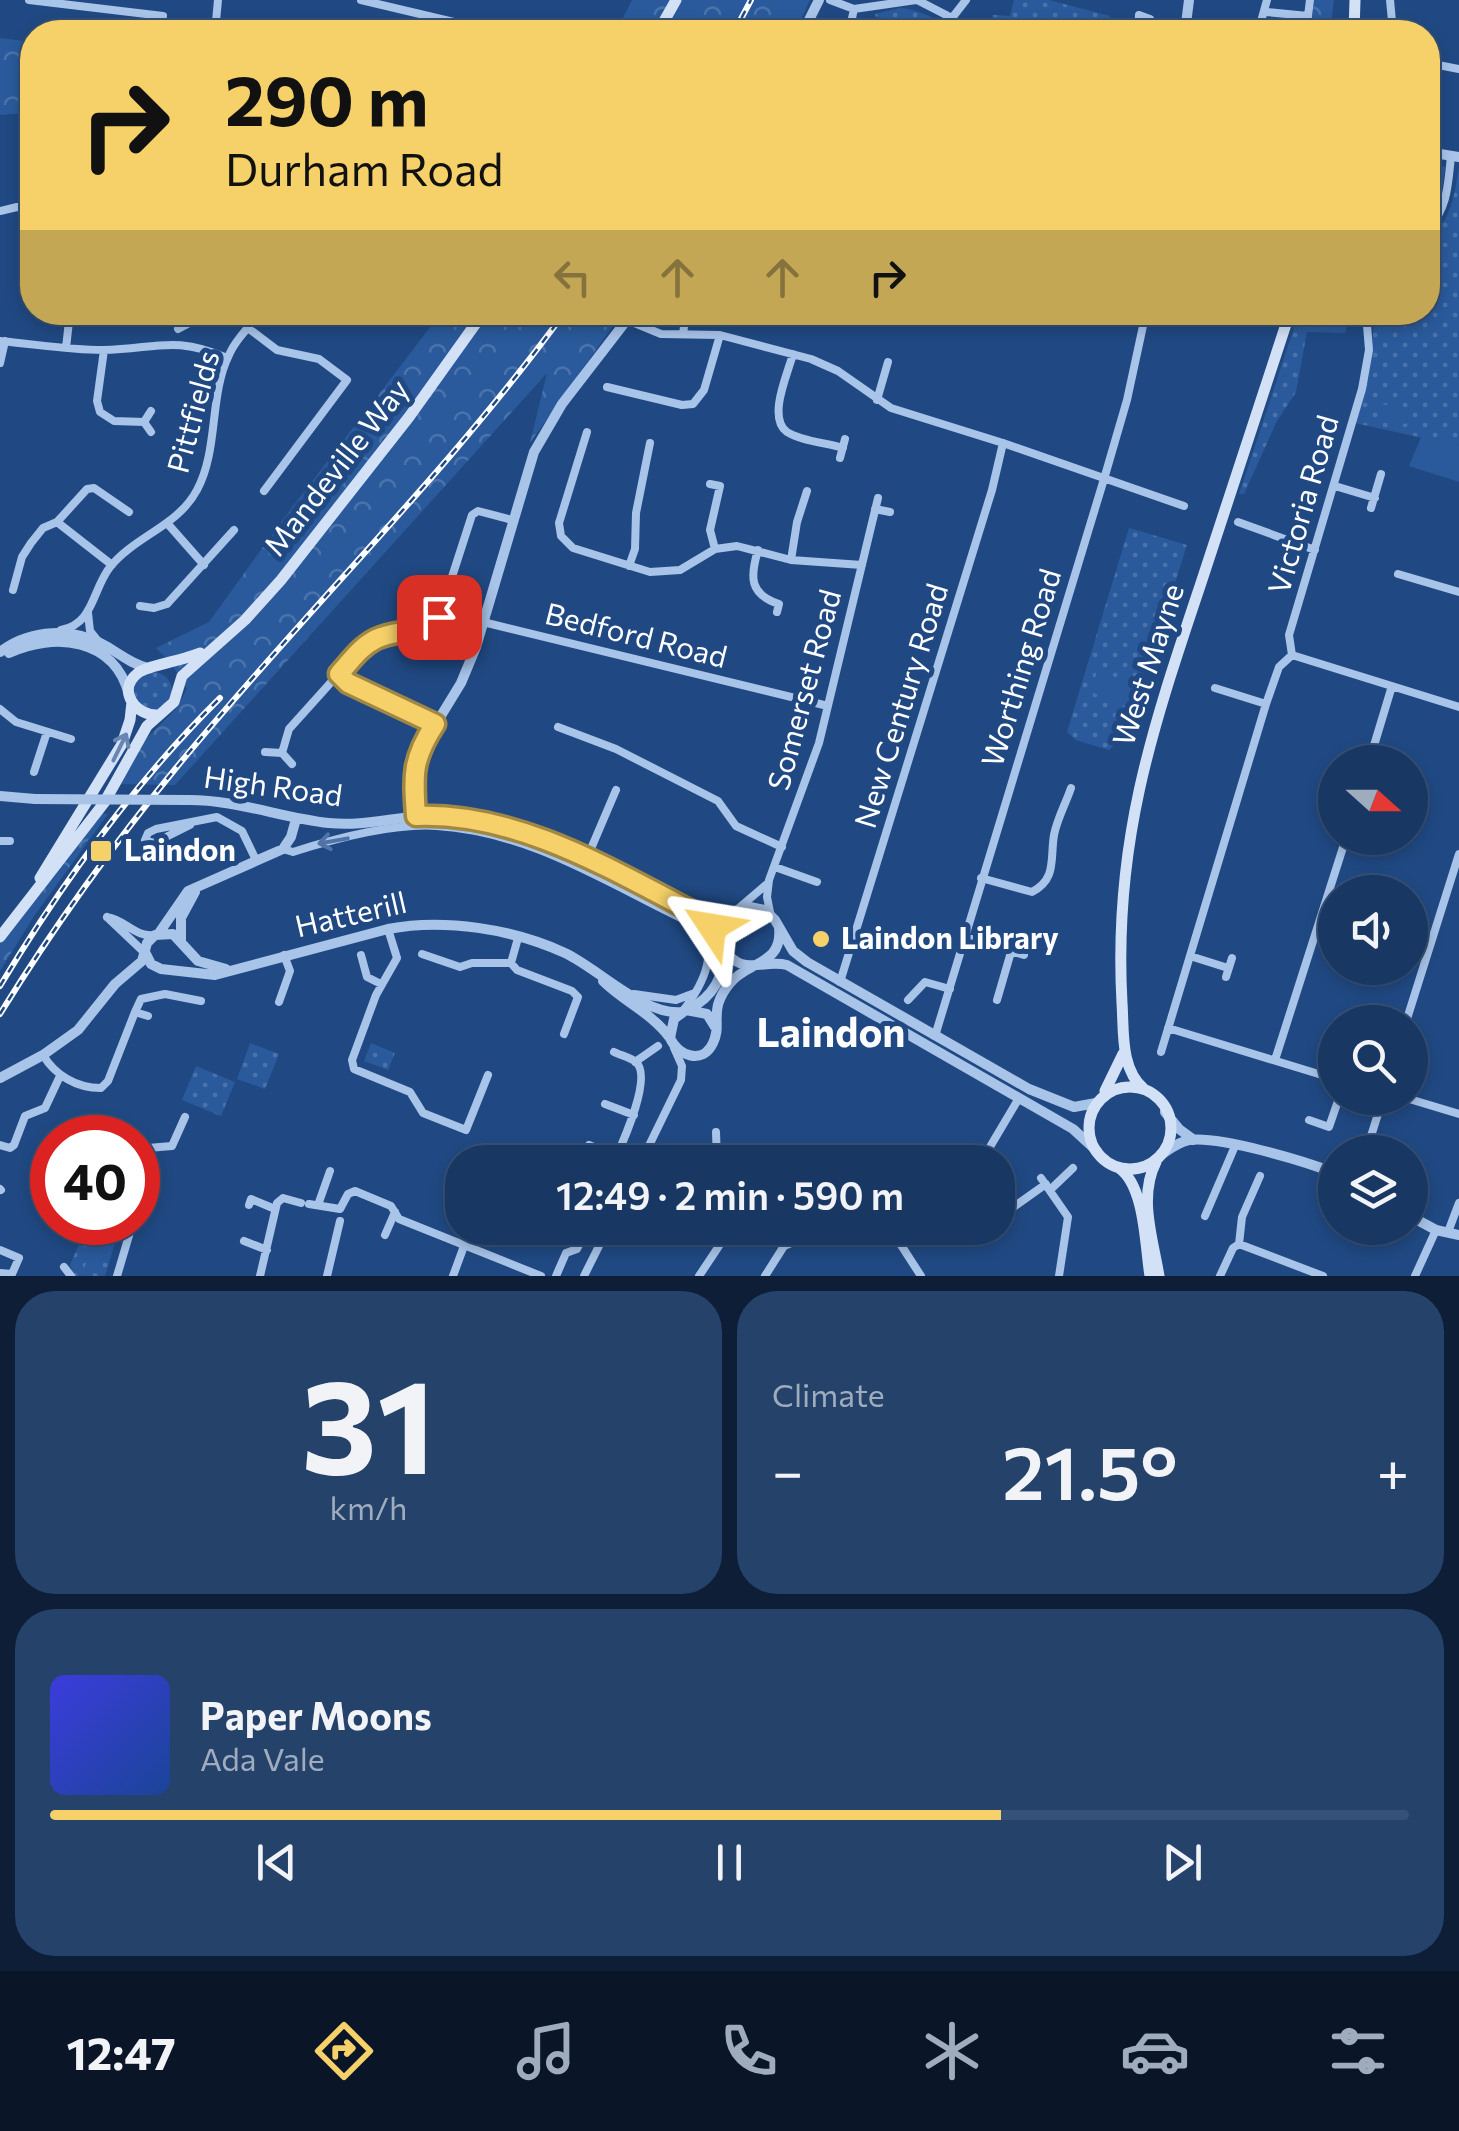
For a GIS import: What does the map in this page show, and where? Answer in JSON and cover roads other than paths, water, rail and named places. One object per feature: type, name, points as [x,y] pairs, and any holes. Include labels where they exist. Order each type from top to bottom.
[{"type":"main road","name":"Mandeville Way","points":[[0,937],[108,797],[146,726],[171,706],[186,671],[245,620],[281,580],[409,417],[475,325]]},
{"type":"main road","name":"West Mayne","points":[[1098,1101],[1118,1072],[1124,1045],[1122,900],[1142,766],[1286,325]]},
{"type":"main road","name":"Mandeville Way","points":[[13,919],[114,760],[127,732],[132,680],[150,668],[185,660],[217,644]]},
{"type":"main road","points":[[150,668],[168,674],[176,692]]},
{"type":"main road","points":[[130,699],[145,714],[163,713]]},
{"type":"main road","name":"West Mayne","points":[[1124,1045],[1132,1074],[1144,1089]]},
{"type":"main road","points":[[1150,1276],[1134,1185],[1128,1175],[1097,1151],[1089,1126],[1098,1101],[1119,1087],[1144,1089],[1166,1112],[1169,1135],[1150,1173],[1146,1197],[1160,1276]]},
{"type":"main road","points":[[1114,1166],[1134,1170],[1160,1157]]},
{"type":"street","points":[[29,0],[98,4],[162,16]]},
{"type":"street","points":[[362,0],[446,20]]},
{"type":"street","points":[[830,0],[854,9],[881,2],[916,0],[952,18],[966,0]]},
{"type":"street","points":[[1263,20],[1267,0]]},
{"type":"street","points":[[1308,20],[1310,0]]},
{"type":"street","points":[[852,20],[854,9]]},
{"type":"street","points":[[1129,10],[1150,20]]},
{"type":"street","points":[[1266,12],[1308,16]]},
{"type":"street","points":[[1139,15],[1139,20]]},
{"type":"street","points":[[1440,214],[1455,156]]},
{"type":"street","points":[[66,348],[69,325]]},
{"type":"street","points":[[178,329],[186,325]]},
{"type":"street","name":"Pittfields","points":[[89,609],[112,565],[185,508],[202,478],[227,358],[251,325]]},
{"type":"street","points":[[416,816],[414,766],[421,746],[468,669],[528,466],[562,404],[623,325]]},
{"type":"street","points":[[641,325],[648,331],[720,335],[792,354],[838,372],[878,400],[914,416],[1004,442],[1184,506]]},
{"type":"street","points":[[684,334],[685,325]]},
{"type":"street","name":"Worthing Road","points":[[935,1036],[1104,479],[1143,325]]},
{"type":"street","name":"Victoria Road","points":[[1160,1052],[1266,704],[1279,667],[1292,654],[1288,635],[1335,486],[1364,376],[1369,350],[1367,325]]},
{"type":"street","points":[[248,328],[277,350],[311,356],[347,380],[264,492]]},
{"type":"street","points":[[607,388],[682,406],[693,404],[704,390],[720,335]]},
{"type":"street","points":[[0,362],[3,341],[104,350],[178,343],[227,358]]},
{"type":"street","points":[[104,350],[97,402],[100,412],[114,421],[144,422]]},
{"type":"street","points":[[792,354],[780,404],[780,423],[787,432],[844,444],[840,458]]},
{"type":"street","points":[[878,400],[888,362]]},
{"type":"street","points":[[144,422],[151,411]]},
{"type":"street","points":[[144,422],[150,432]]},
{"type":"street","points":[[587,432],[560,513],[559,530],[573,548],[666,573],[680,570],[715,550],[737,546],[791,560],[862,564]]},
{"type":"street","name":"New Century Road","points":[[840,982],[1004,442]]},
{"type":"street","points":[[629,566],[650,443]]},
{"type":"street","points":[[1372,508],[1381,474]]},
{"type":"street","points":[[710,484],[724,488],[710,530],[715,550]]},
{"type":"street","points":[[1335,486],[1375,498]]},
{"type":"street","points":[[13,590],[22,557],[31,543],[80,494],[94,488],[130,512]]},
{"type":"street","points":[[791,560],[807,491]]},
{"type":"street","name":"Somerset Road","points":[[776,921],[766,897],[769,880],[812,768],[878,498]]},
{"type":"street","points":[[875,509],[890,512]]},
{"type":"street","points":[[282,753],[290,729],[361,649],[376,640],[430,626],[439,617],[472,515],[478,511],[512,520]]},
{"type":"street","points":[[56,522],[112,565]]},
{"type":"street","points":[[1238,522],[1315,550]]},
{"type":"street","points":[[167,523],[204,564]]},
{"type":"street","points":[[140,606],[158,608],[167,604],[234,530]]},
{"type":"street","points":[[758,550],[751,580],[754,589],[778,608],[782,594]]},
{"type":"street","points":[[1398,574],[1459,592]]},
{"type":"street","points":[[0,655],[16,642],[76,626],[89,609]]},
{"type":"street","points":[[89,609],[89,628],[102,644]]},
{"type":"street","name":"Bedford Road","points":[[483,622],[828,706]]},
{"type":"street","points":[[39,634],[72,634],[102,644],[133,664],[150,668]]},
{"type":"street","points":[[0,655],[42,642],[84,645],[113,663],[124,678],[130,699]]},
{"type":"street","points":[[1292,654],[1459,706]]},
{"type":"street","points":[[339,674],[348,683],[435,724]]},
{"type":"street","points":[[1374,745],[1392,686]]},
{"type":"street","points":[[1215,688],[1266,704]]},
{"type":"street","points":[[774,707],[777,696]]},
{"type":"street","points":[[0,709],[16,722],[71,740]]},
{"type":"street","points":[[558,728],[616,749],[718,800],[736,826],[782,847]]},
{"type":"street","points":[[34,772],[48,732]]},
{"type":"street","points":[[266,752],[282,753],[292,764]]},
{"type":"street","points":[[981,878],[1032,892],[1041,887],[1051,874],[1055,831],[1071,788]]},
{"type":"street","points":[[587,858],[616,790]]},
{"type":"street","name":"High Road","points":[[0,796],[201,800],[296,819],[360,825],[416,816],[452,817],[493,824],[587,858],[697,914],[718,919],[728,916]]},
{"type":"street","points":[[229,821],[194,824],[154,843],[145,840],[152,831],[166,826],[212,817],[229,821],[242,831],[256,860]]},
{"type":"street","points":[[0,1078],[78,1030],[146,954],[147,943],[186,893],[283,849],[296,819]]},
{"type":"street","points":[[283,849],[293,852],[320,843],[425,826],[486,834],[546,851],[698,929],[707,939],[710,959],[685,1011]]},
{"type":"street","points":[[1411,1005],[1459,854]]},
{"type":"street","points":[[1275,1060],[1341,855]]},
{"type":"street","points":[[774,866],[817,882]]},
{"type":"street","name":"Somerset Road","points":[[739,908],[769,880]]},
{"type":"street","points":[[107,996],[138,974],[180,962],[183,911],[202,884]]},
{"type":"street","points":[[681,1080],[682,1066],[671,1041],[670,1025],[704,1000],[717,982],[723,968],[722,926],[728,916],[739,908],[757,906],[776,921],[802,959],[840,982],[1016,1082],[1065,1105],[1078,1108],[1098,1101]]},
{"type":"street","name":"High Road","points":[[697,914],[736,962],[787,965],[1020,1098],[1073,1130],[1097,1151]]},
{"type":"street","points":[[163,969],[151,964],[132,938],[107,917],[142,934],[173,934],[206,966],[232,969]]},
{"type":"street","points":[[649,1145],[681,1080],[712,1046],[715,1010],[725,989],[739,974],[775,952],[776,921]]},
{"type":"street","name":"Hatterill","points":[[163,969],[210,976],[388,928],[453,924],[565,953],[660,1010],[685,1011]]},
{"type":"street","points":[[388,928],[397,958]]},
{"type":"street","points":[[965,937],[1024,955]]},
{"type":"street","points":[[511,963],[518,938]]},
{"type":"street","points":[[997,1000],[1011,952]]},
{"type":"street","points":[[422,954],[460,966],[511,963]]},
{"type":"street","points":[[279,1002],[290,971],[284,955]]},
{"type":"street","points":[[361,955],[367,977],[381,984]]},
{"type":"street","points":[[408,956],[397,958],[381,984],[352,1060],[354,1069],[410,1092],[423,1113],[466,1130],[488,1075]]},
{"type":"street","points":[[1190,956],[1227,972],[1232,958]]},
{"type":"street","points":[[511,963],[517,970],[572,991],[578,997],[564,1034]]},
{"type":"street","name":"Hatterill","points":[[593,971],[616,994],[655,1020],[671,1041]]},
{"type":"street","points":[[909,994],[925,982],[950,989]]},
{"type":"street","points":[[990,983],[1000,986]]},
{"type":"street","points":[[630,992],[676,1000],[687,998],[696,989]]},
{"type":"street","points":[[43,1055],[60,1076],[94,1089],[105,1085],[142,998],[166,994],[201,1001]]},
{"type":"street","points":[[685,1011],[707,1014],[715,1027]]},
{"type":"street","points":[[135,1012],[148,1016]]},
{"type":"street","points":[[1168,1028],[1318,1074]]},
{"type":"street","points":[[671,1041],[687,1056],[703,1053]]},
{"type":"street","points":[[635,1062],[658,1046]]},
{"type":"street","points":[[614,1052],[635,1062],[641,1073],[634,1115],[622,1145]]},
{"type":"street","points":[[0,1145],[14,1145],[25,1116],[38,1112],[50,1101],[60,1076]]},
{"type":"street","points":[[991,1145],[1020,1098]]},
{"type":"street","points":[[605,1104],[634,1115]]},
{"type":"street","points":[[1428,1105],[1459,1114]]},
{"type":"street","points":[[1166,1112],[1179,1130],[1195,1140]]},
{"type":"street","points":[[1309,1120],[1329,1127],[1333,1115]]},
{"type":"street","points":[[160,1147],[172,1146],[186,1117]]},
{"type":"street","points":[[716,1132],[716,1145]]},
{"type":"street","points":[[1160,1157],[1180,1143],[1195,1140],[1276,1154],[1318,1168]]},
{"type":"street","points":[[1205,1216],[1235,1146]]},
{"type":"street","points":[[1015,1208],[1074,1168]]},
{"type":"street","points":[[309,1204],[330,1172]]},
{"type":"street","points":[[1220,1276],[1238,1244],[1242,1217],[1260,1176]]},
{"type":"street","points":[[1046,1184],[1068,1217],[1059,1276]]},
{"type":"street","points":[[260,1276],[275,1208],[283,1198],[340,1210],[348,1194],[355,1191],[464,1246],[542,1276]]},
{"type":"street","points":[[249,1205],[251,1200],[275,1208]]},
{"type":"street","points":[[1416,1276],[1448,1232],[1459,1203]]},
{"type":"street","points":[[384,1235],[397,1215]]},
{"type":"street","points":[[326,1276],[340,1221]]},
{"type":"street","points":[[244,1241],[267,1250]]},
{"type":"street","points":[[1238,1244],[1323,1276]]},
{"type":"street","points":[[117,1276],[126,1245]]},
{"type":"street","points":[[556,1276],[566,1253],[579,1245]]},
{"type":"street","points":[[584,1276],[600,1245]]},
{"type":"street","points":[[699,1276],[720,1245]]},
{"type":"street","points":[[900,1245],[921,1276]]},
{"type":"street","points":[[453,1276],[464,1246]]},
{"type":"street","points":[[765,1276],[784,1246]]},
{"type":"street","points":[[0,1250],[19,1258],[12,1274],[0,1273]]},
{"type":"street","points":[[64,1267],[71,1276]]},
{"type":"railway","points":[[740,20],[751,0]]},
{"type":"railway","points":[[0,1014],[62,919],[152,797],[424,487],[555,325]]},
{"type":"railway","points":[[0,986],[101,835],[158,764],[220,698]]},
{"type":"place","name":"Laindon","points":[[101,851]]},
{"type":"place","name":"Laindon Library","points":[[821,939]]},
{"type":"district","name":"Laindon","points":[[831,1033]]}]
